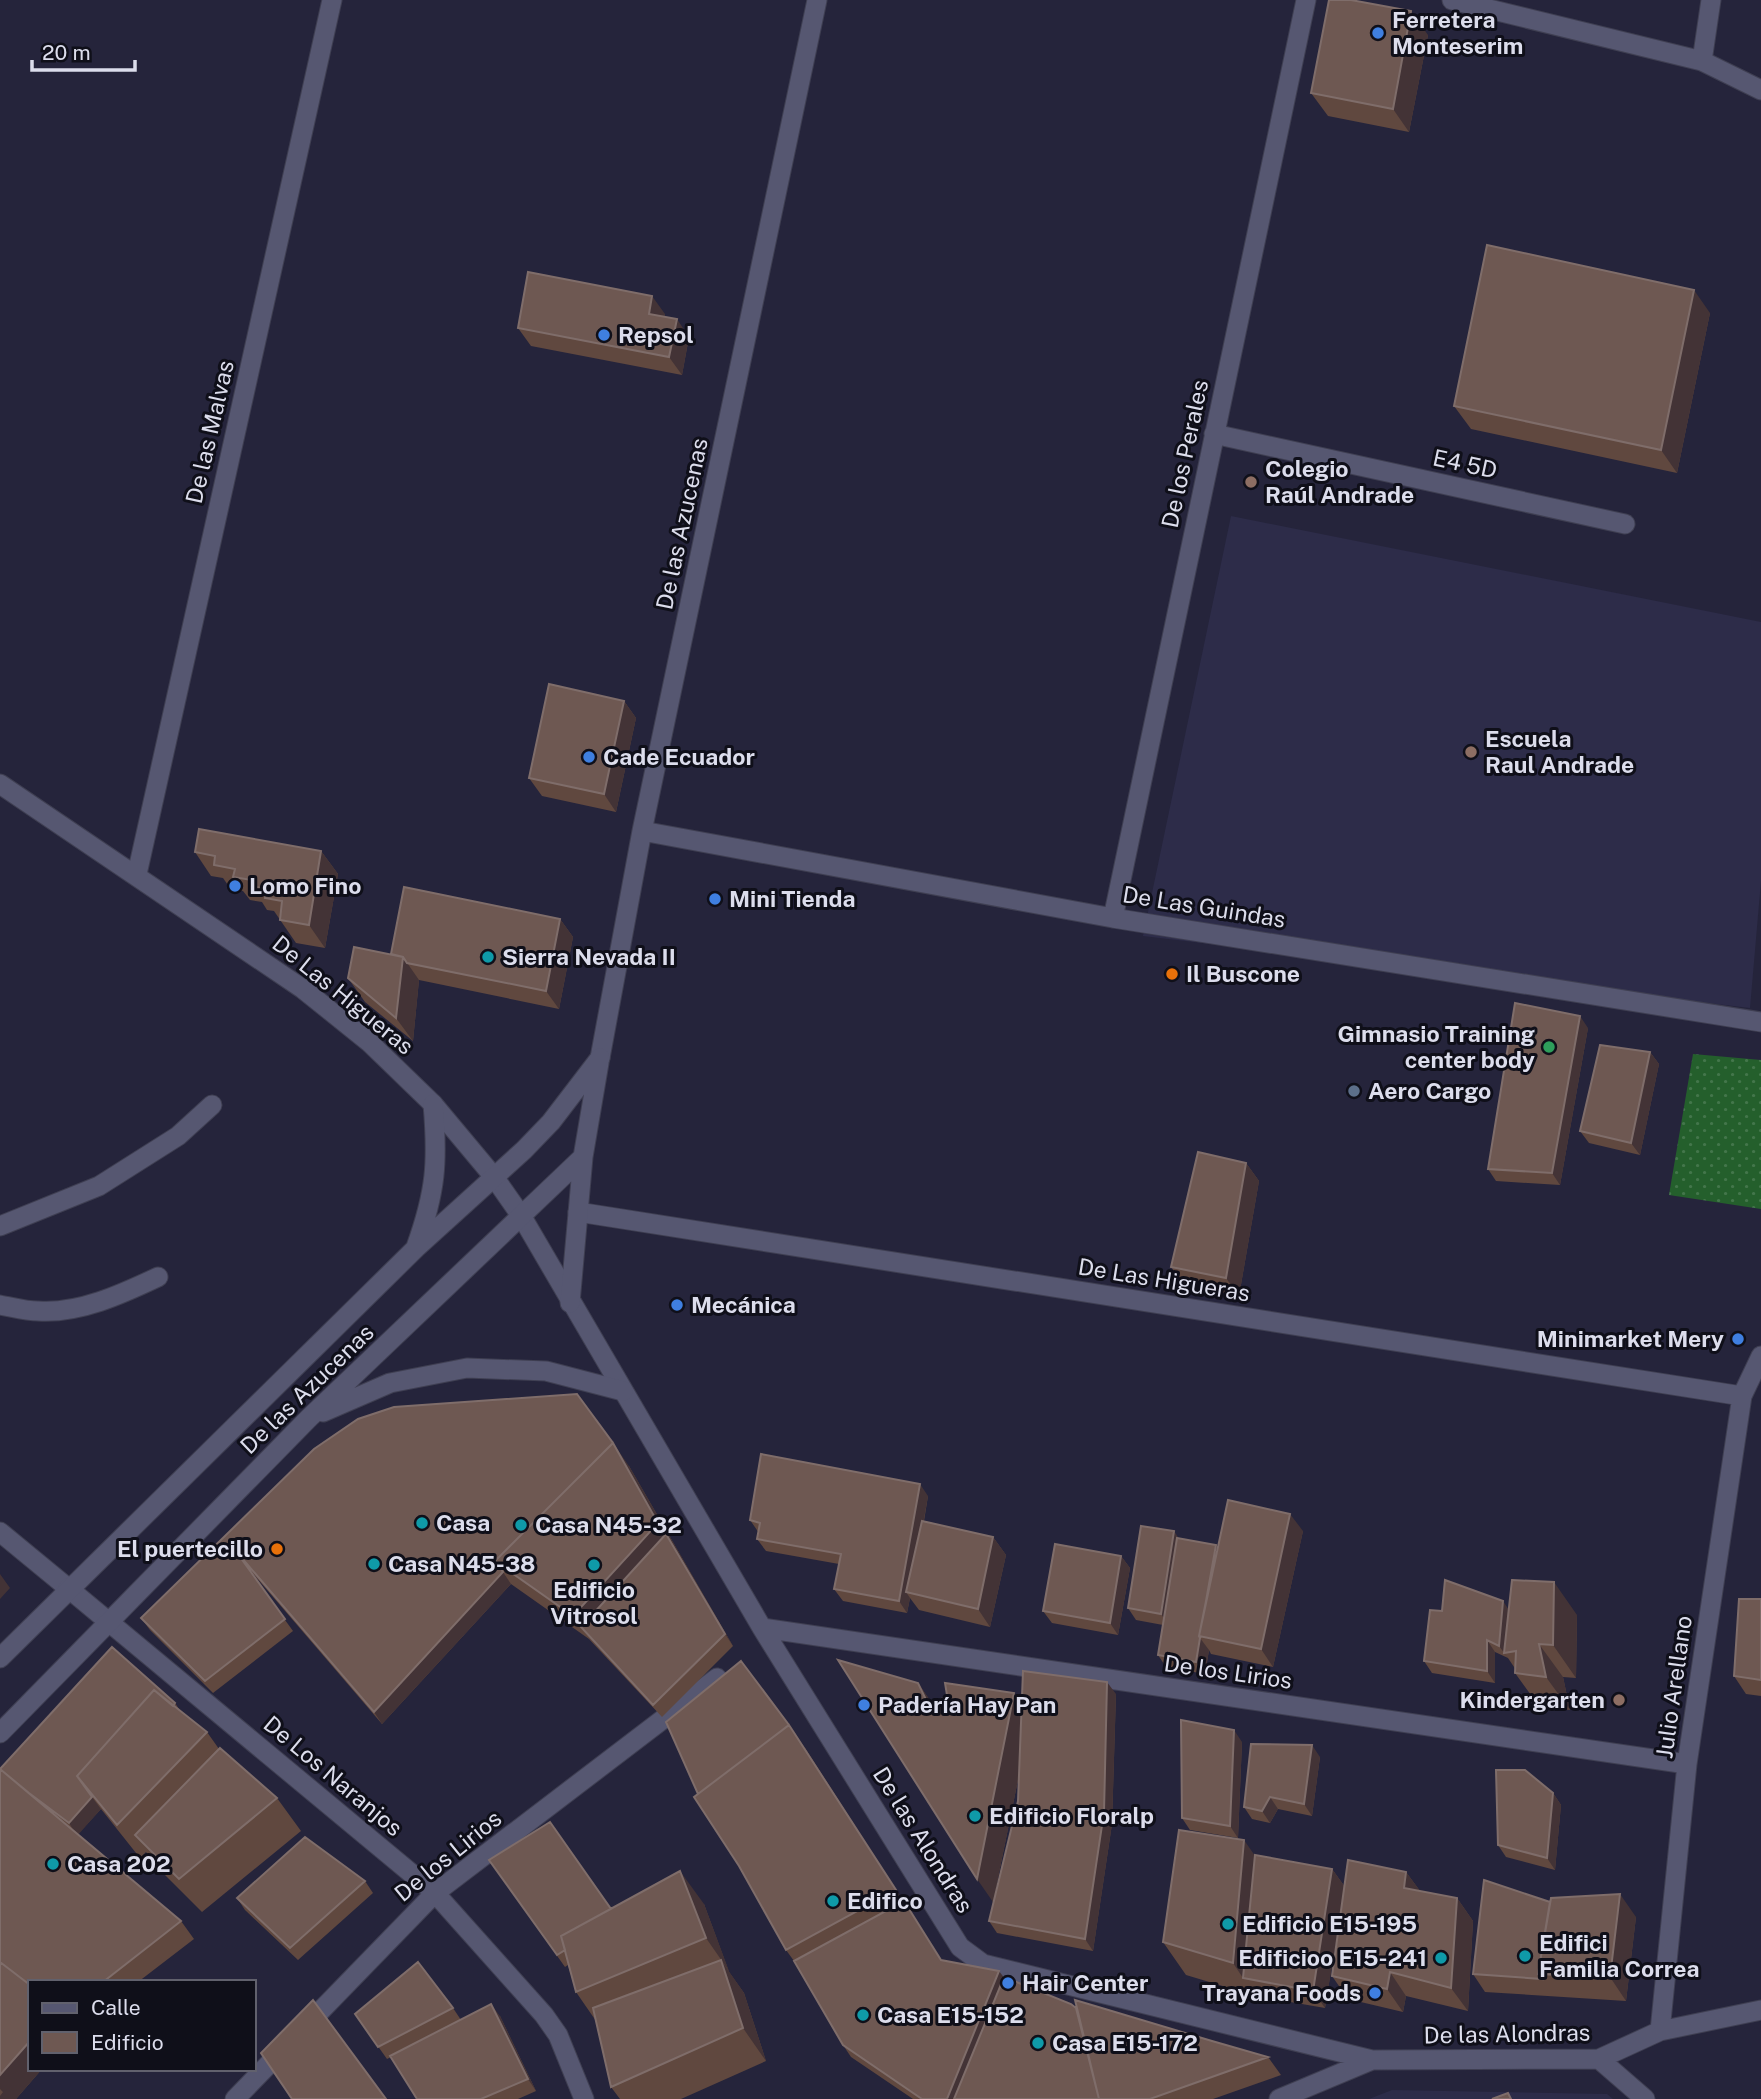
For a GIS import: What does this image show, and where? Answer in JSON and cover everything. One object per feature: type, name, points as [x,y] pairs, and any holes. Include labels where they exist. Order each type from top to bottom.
[{"type":"street","name":"De las Malvas","points":[[136,874],[332,0]]},
{"type":"street","name":"De las Azucenas","points":[[0,1733],[309,1418],[583,1157],[642,831],[817,0]]},
{"type":"street","name":"De los Perales","points":[[1113,918],[1306,0]]},
{"type":"street","points":[[1452,0],[1702,61],[1761,90]]},
{"type":"street","points":[[1702,61],[1711,0]]},
{"type":"street","name":"E4 5D","points":[[1214,434],[1625,524]]},
{"type":"street","name":"De Las Higueras","points":[[0,784],[303,989],[369,1042],[433,1104],[494,1177],[522,1217],[622,1391]]},
{"type":"street","name":"De Las Guindas","points":[[642,831],[1113,918],[1761,1022]]},
{"type":"street","name":"De las Azucenas","points":[[0,1658],[68,1588],[416,1248],[551,1122],[600,1058]]},
{"type":"street","points":[[416,1248],[432,1204],[438,1158],[433,1104]]},
{"type":"street","points":[[0,1226],[99,1185],[178,1136],[212,1105]]},
{"type":"street","points":[[570,1303],[583,1157]]},
{"type":"street","name":"De Las Higueras","points":[[578,1212],[1742,1395]]},
{"type":"street","points":[[0,1305],[37,1311],[64,1310],[129,1290],[158,1277]]},
{"type":"street","name":"Julio Arellano","points":[[1660,2031],[1687,1764],[1742,1395],[1761,1356]]},
{"type":"street","points":[[309,1418],[390,1383],[467,1368],[546,1371],[622,1391]]},
{"type":"street","name":"De las Alondras","points":[[622,1391],[762,1628],[960,1947],[983,1964],[1373,2060],[1599,2059],[1660,2031],[1761,2010]]},
{"type":"street","name":"De Los Naranjos","points":[[0,1532],[435,1893],[544,2015],[558,2035],[584,2099]]},
{"type":"street","name":"De los Lirios","points":[[762,1628],[1687,1764]]},
{"type":"street","name":"De los Lirios","points":[[235,2099],[435,1893],[717,1678]]},
{"type":"street","points":[[1599,2059],[1645,2099]]},
{"type":"street","name":"De las Alondras","points":[[1279,2099],[1373,2060]]},
{"type":"shaded area","name":"Escuela Raul Andrade","points":[[1231,516],[1761,622],[1761,881],[1750,1008],[1143,936]]},
{"type":"shaded area","points":[[1392,2090],[1607,2094],[1613,2099],[1369,2099]]},
{"type":"green space","points":[[1693,1054],[1761,1060],[1761,1209],[1669,1195]]},
{"type":"building","points":[[1329,0],[1351,0],[1411,11],[1393,109],[1311,93]]},
{"type":"building","points":[[1487,245],[1694,290],[1661,450],[1454,406]]},
{"type":"building","name":"Repsol","points":[[528,272],[652,296],[649,314],[677,319],[669,357],[518,328]]},
{"type":"building","name":"Cade Ecuador","points":[[549,684],[624,701],[604,794],[529,778]]},
{"type":"building","points":[[199,829],[321,851],[309,925],[280,920],[282,901],[265,898],[267,889],[251,886],[252,880],[233,877],[235,869],[214,865],[215,856],[195,852]]},
{"type":"building","name":"Sierra Nevada II","points":[[404,887],[560,919],[546,991],[407,963],[403,957],[391,954]]},
{"type":"building","points":[[354,947],[403,957],[396,1018],[348,978]]},
{"type":"building","points":[[1515,1003],[1580,1016],[1552,1173],[1488,1169]]},
{"type":"building","points":[[1600,1045],[1650,1052],[1631,1143],[1580,1131]]},
{"type":"building","points":[[1198,1152],[1246,1163],[1226,1278],[1171,1267]]},
{"type":"building","points":[[577,1394],[613,1443],[495,1561],[503,1572],[374,1712],[235,1550],[285,1619],[205,1681],[141,1618],[314,1449],[358,1419],[394,1407]]},
{"type":"building","name":"Edificio Vitrosol","points":[[613,1443],[658,1523],[573,1616],[495,1561]]},
{"type":"building","points":[[761,1454],[920,1484],[899,1601],[834,1589],[841,1554],[757,1539],[760,1523],[750,1520]]},
{"type":"building","points":[[1228,1500],[1290,1514],[1261,1649],[1199,1636]]},
{"type":"building","points":[[922,1521],[993,1537],[978,1609],[906,1592]]},
{"type":"building","points":[[1141,1526],[1174,1531],[1161,1614],[1128,1608]]},
{"type":"building","points":[[666,1534],[725,1634],[653,1705],[581,1627]]},
{"type":"building","points":[[1177,1538],[1216,1545],[1196,1662],[1158,1655]]},
{"type":"building","points":[[1055,1544],[1121,1556],[1110,1623],[1043,1611]]},
{"type":"building","points":[[1445,1580],[1503,1601],[1499,1646],[1487,1640],[1487,1671],[1424,1661],[1430,1610],[1442,1611]]},
{"type":"building","points":[[1512,1580],[1554,1582],[1553,1645],[1539,1644],[1546,1677],[1515,1673],[1516,1651],[1504,1653]]},
{"type":"building","points":[[1739,1599],[1761,1599],[1761,1680],[1734,1676]]},
{"type":"building","points":[[112,1647],[175,1703],[173,1706],[154,1690],[77,1776],[92,1797],[69,1823],[0,1769]]},
{"type":"building","name":"Edificio Floralp","points":[[838,1660],[918,1683],[930,1708],[947,1695],[945,1683],[1014,1693],[977,1879]]},
{"type":"building","points":[[741,1661],[789,1725],[698,1794],[666,1722]]},
{"type":"building","points":[[1023,1671],[1107,1682],[1104,1812],[1085,1939],[989,1921],[1018,1801]]},
{"type":"building","points":[[154,1690],[207,1732],[117,1825],[77,1776]]},
{"type":"building","points":[[1181,1720],[1234,1730],[1230,1826],[1182,1818]]},
{"type":"building","points":[[789,1725],[896,1890],[786,1950],[739,1866],[694,1797]]},
{"type":"building","points":[[1251,1744],[1312,1745],[1304,1804],[1270,1797],[1262,1811],[1244,1807]]},
{"type":"building","points":[[220,1748],[277,1798],[179,1879],[135,1835]]},
{"type":"building","name":"Casa 202","points":[[0,1769],[181,1921],[106,1980],[28,1980],[28,1983],[0,1962]]},
{"type":"building","points":[[1496,1770],[1525,1770],[1553,1793],[1547,1858],[1498,1845]]},
{"type":"building","points":[[550,1822],[611,1909],[561,1936],[565,1950],[557,1955],[489,1860]]},
{"type":"building","points":[[1179,1830],[1244,1840],[1233,1963],[1163,1942]]},
{"type":"building","points":[[305,1837],[365,1881],[290,1948],[237,1898]]},
{"type":"building","points":[[1255,1855],[1332,1869],[1313,1991],[1243,1978]]},
{"type":"building","points":[[1348,1860],[1406,1872],[1404,1888],[1457,1898],[1451,1988],[1390,1972],[1387,1989],[1332,1976]]},
{"type":"building","points":[[680,1871],[706,1938],[576,1992],[561,1936]]},
{"type":"building","name":"Edifici Familia Correa","points":[[1484,1880],[1550,1902],[1538,1974],[1542,1979],[1473,1974]]},
{"type":"building","points":[[1620,1894],[1610,1977],[1538,1974],[1551,1898]]},
{"type":"building","points":[[904,1901],[941,1960],[999,1971],[947,2099],[922,2099],[843,2045],[794,1961]]},
{"type":"building","points":[[721,1960],[743,2028],[611,2087],[593,2008]]},
{"type":"building","points":[[0,1962],[28,1983],[28,2043],[0,2075]]},
{"type":"building","points":[[418,1962],[453,2008],[378,2047],[355,2014]]},
{"type":"building","name":"Casa E15-172","points":[[1004,1977],[1076,2008],[1099,2099],[954,2099]]},
{"type":"building","points":[[313,2000],[386,2099],[292,2099],[261,2053]]},
{"type":"building","points":[[1075,2000],[1268,2057],[1150,2099],[1099,2099]]},
{"type":"building","points":[[491,2004],[528,2079],[481,2099],[417,2099],[390,2056]]},
{"type":"building","points":[[1508,2093],[1511,2099],[1492,2099]]},
{"type":"place","name":"Ferretera Monteserim","points":[[1378,33]]},
{"type":"place","name":"Repsol","points":[[604,335]]},
{"type":"place","name":"Colegio Raúl Andrade","points":[[1251,482]]},
{"type":"place","name":"Escuela Raul Andrade","points":[[1471,752]]},
{"type":"place","name":"Cade Ecuador","points":[[589,757]]},
{"type":"place","name":"Lomo Fino","points":[[235,886]]},
{"type":"place","name":"Mini Tienda","points":[[715,899]]},
{"type":"place","name":"Sierra Nevada II","points":[[488,957]]},
{"type":"place","name":"Il Buscone","points":[[1172,974]]},
{"type":"place","name":"Gimnasio Training center body","points":[[1549,1047]]},
{"type":"place","name":"Aero Cargo","points":[[1354,1091]]},
{"type":"place","name":"Mecánica","points":[[677,1305]]},
{"type":"place","name":"Minimarket Mery","points":[[1738,1339]]},
{"type":"place","name":"Casa","points":[[422,1523]]},
{"type":"place","name":"Casa N45-32","points":[[521,1525]]},
{"type":"place","name":"El puertecillo","points":[[277,1549]]},
{"type":"place","name":"Casa N45-38","points":[[374,1564]]},
{"type":"place","name":"Edificio Vitrosol","points":[[594,1565]]},
{"type":"place","name":"Kindergarten","points":[[1619,1700]]},
{"type":"place","name":"Padería Hay Pan","points":[[864,1705]]},
{"type":"place","name":"Edificio Floralp","points":[[975,1816]]},
{"type":"place","name":"Casa 202","points":[[53,1864]]},
{"type":"place","name":"Edifico","points":[[833,1901]]},
{"type":"place","name":"Edificio E15-195","points":[[1228,1924]]},
{"type":"place","name":"Edifici Familia Correa","points":[[1525,1956]]},
{"type":"place","name":"Edificioo E15-241","points":[[1441,1958]]},
{"type":"place","name":"Hair Center","points":[[1008,1983]]},
{"type":"place","name":"Trayana Foods","points":[[1375,1993]]},
{"type":"place","name":"Casa E15-152","points":[[863,2015]]},
{"type":"place","name":"Casa E15-172","points":[[1038,2043]]}]
